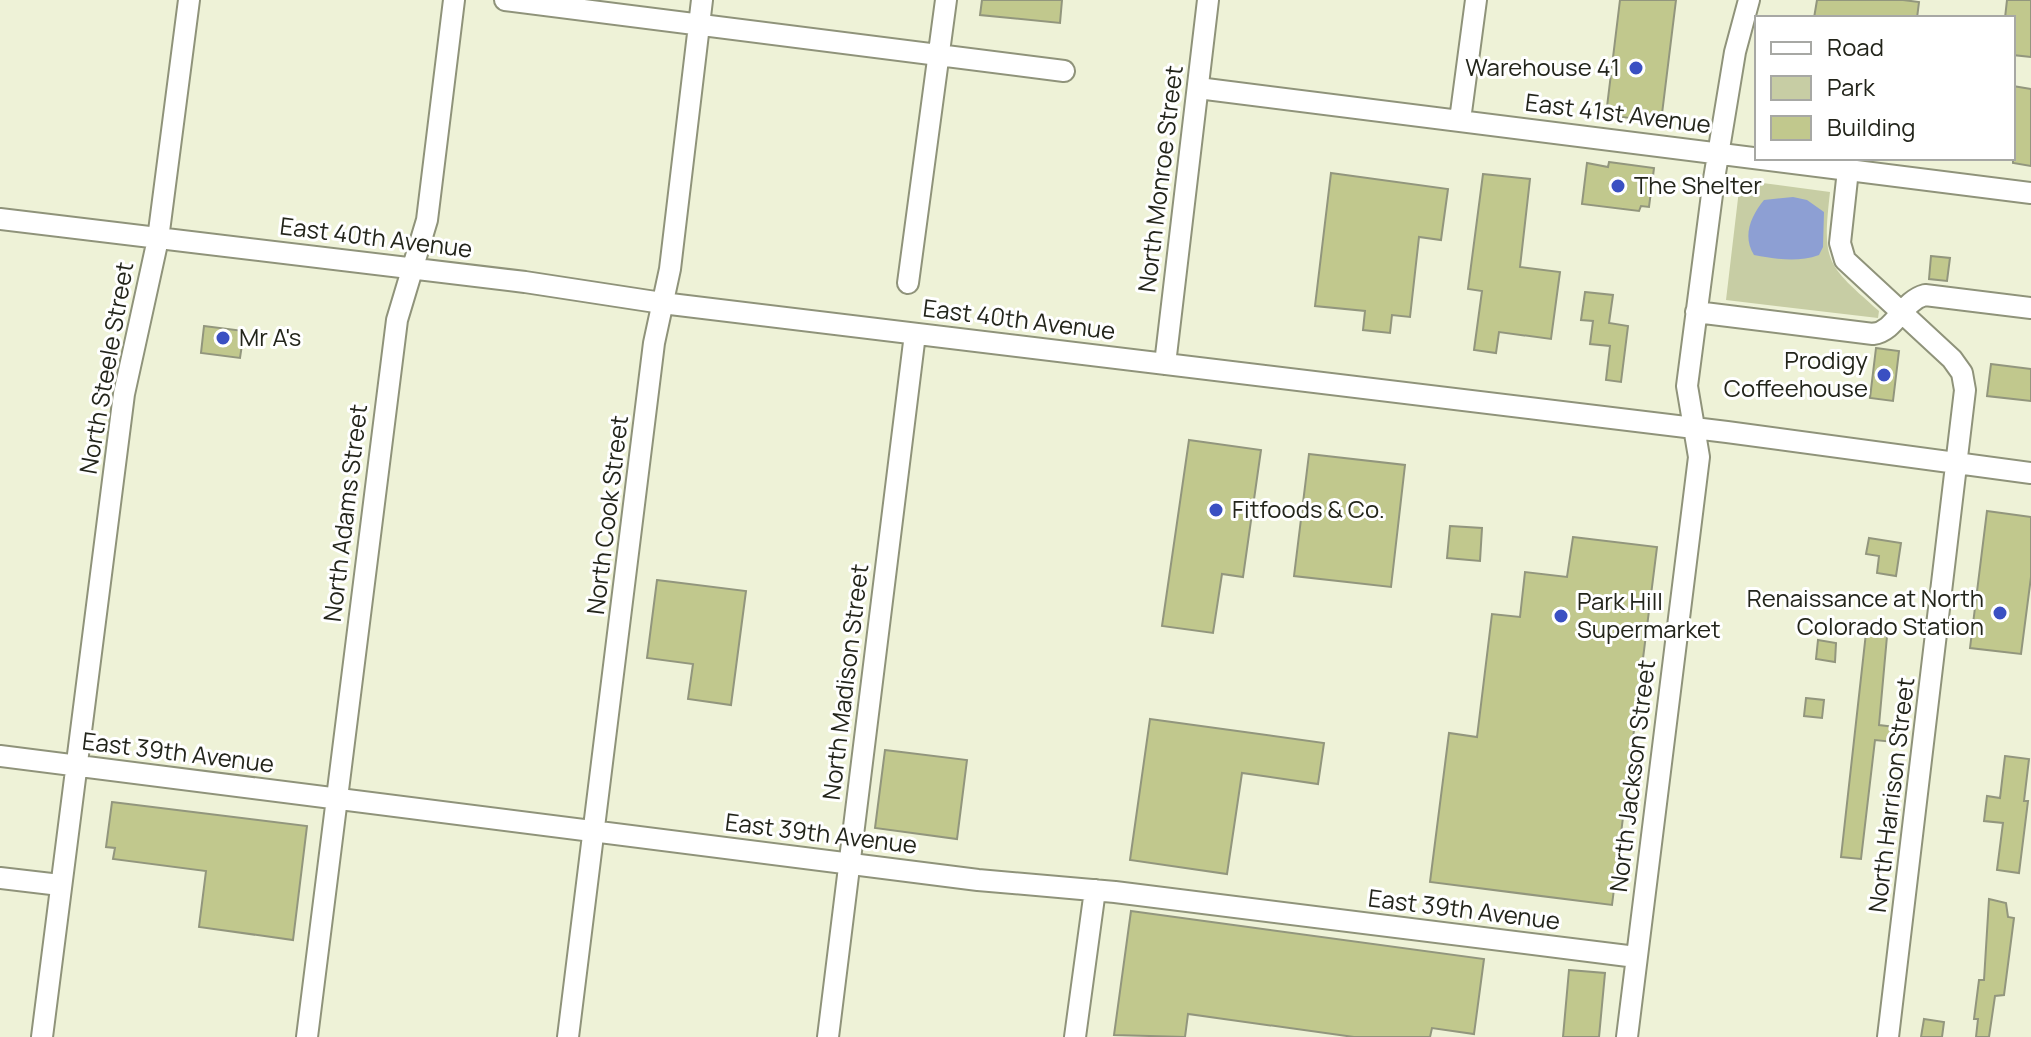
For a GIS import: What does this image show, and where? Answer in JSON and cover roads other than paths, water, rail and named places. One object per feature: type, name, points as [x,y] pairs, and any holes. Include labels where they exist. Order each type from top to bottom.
[{"type":"street","name":"North Steele Street","points":[[42,1037],[124,394],[158,239],[189,0]]},
{"type":"street","name":"North Adams Street","points":[[307,1037],[397,320],[427,220],[454,0]]},
{"type":"street","points":[[505,0],[1064,71]]},
{"type":"street","name":"North Cook Street","points":[[568,1037],[662,303],[670,269],[702,0]]},
{"type":"street","points":[[908,283],[946,0]]},
{"type":"street","name":"North Monroe Street","points":[[1165,364],[1208,0]]},
{"type":"street","points":[[1460,120],[1476,0]]},
{"type":"street","name":"North Jackson Street","points":[[1627,1037],[1699,457],[1687,386],[1718,154],[1735,52],[1749,0]]},
{"type":"street","name":"East 41st Avenue","points":[[1198,88],[1755,159]]},
{"type":"street","name":"East 41st Avenue","points":[[1767,160],[2031,193]]},
{"type":"street","name":"North Harrison Street","points":[[1848,170],[1841,252],[1851,268],[1952,359],[1962,373],[1965,390],[1888,1037]]},
{"type":"street","name":"East 40th Avenue","points":[[0,219],[1693,428],[2031,473]]},
{"type":"street","points":[[1696,312],[1873,334],[1886,329],[1900,313],[1925,295],[2031,308]]},
{"type":"street","name":"North Madison Street","points":[[828,1037],[915,334]]},
{"type":"street","name":"East 39th Avenue","points":[[0,756],[78,756],[336,799],[850,864],[1095,890],[1636,957]]},
{"type":"street","points":[[0,878],[60,885]]},
{"type":"street","points":[[1075,1037],[1095,890]]},
{"type":"water","points":[[1793,197],[1807,200],[1824,212],[1823,247],[1819,255],[1795,260],[1754,255],[1748,233],[1759,206],[1764,200]]},
{"type":"place","name":"Warehouse 41","points":[[1636,68]]},
{"type":"place","name":"The Shelter","points":[[1618,186]]},
{"type":"place","name":"Mr A's","points":[[223,338]]},
{"type":"place","name":"Prodigy Coffeehouse","points":[[1884,375]]},
{"type":"place","name":"Fitfoods & Co.","points":[[1216,510]]},
{"type":"place","name":"Renaissance at North Colorado Station","points":[[2000,613]]},
{"type":"place","name":"Park Hill Supermarket","points":[[1561,616]]}]
